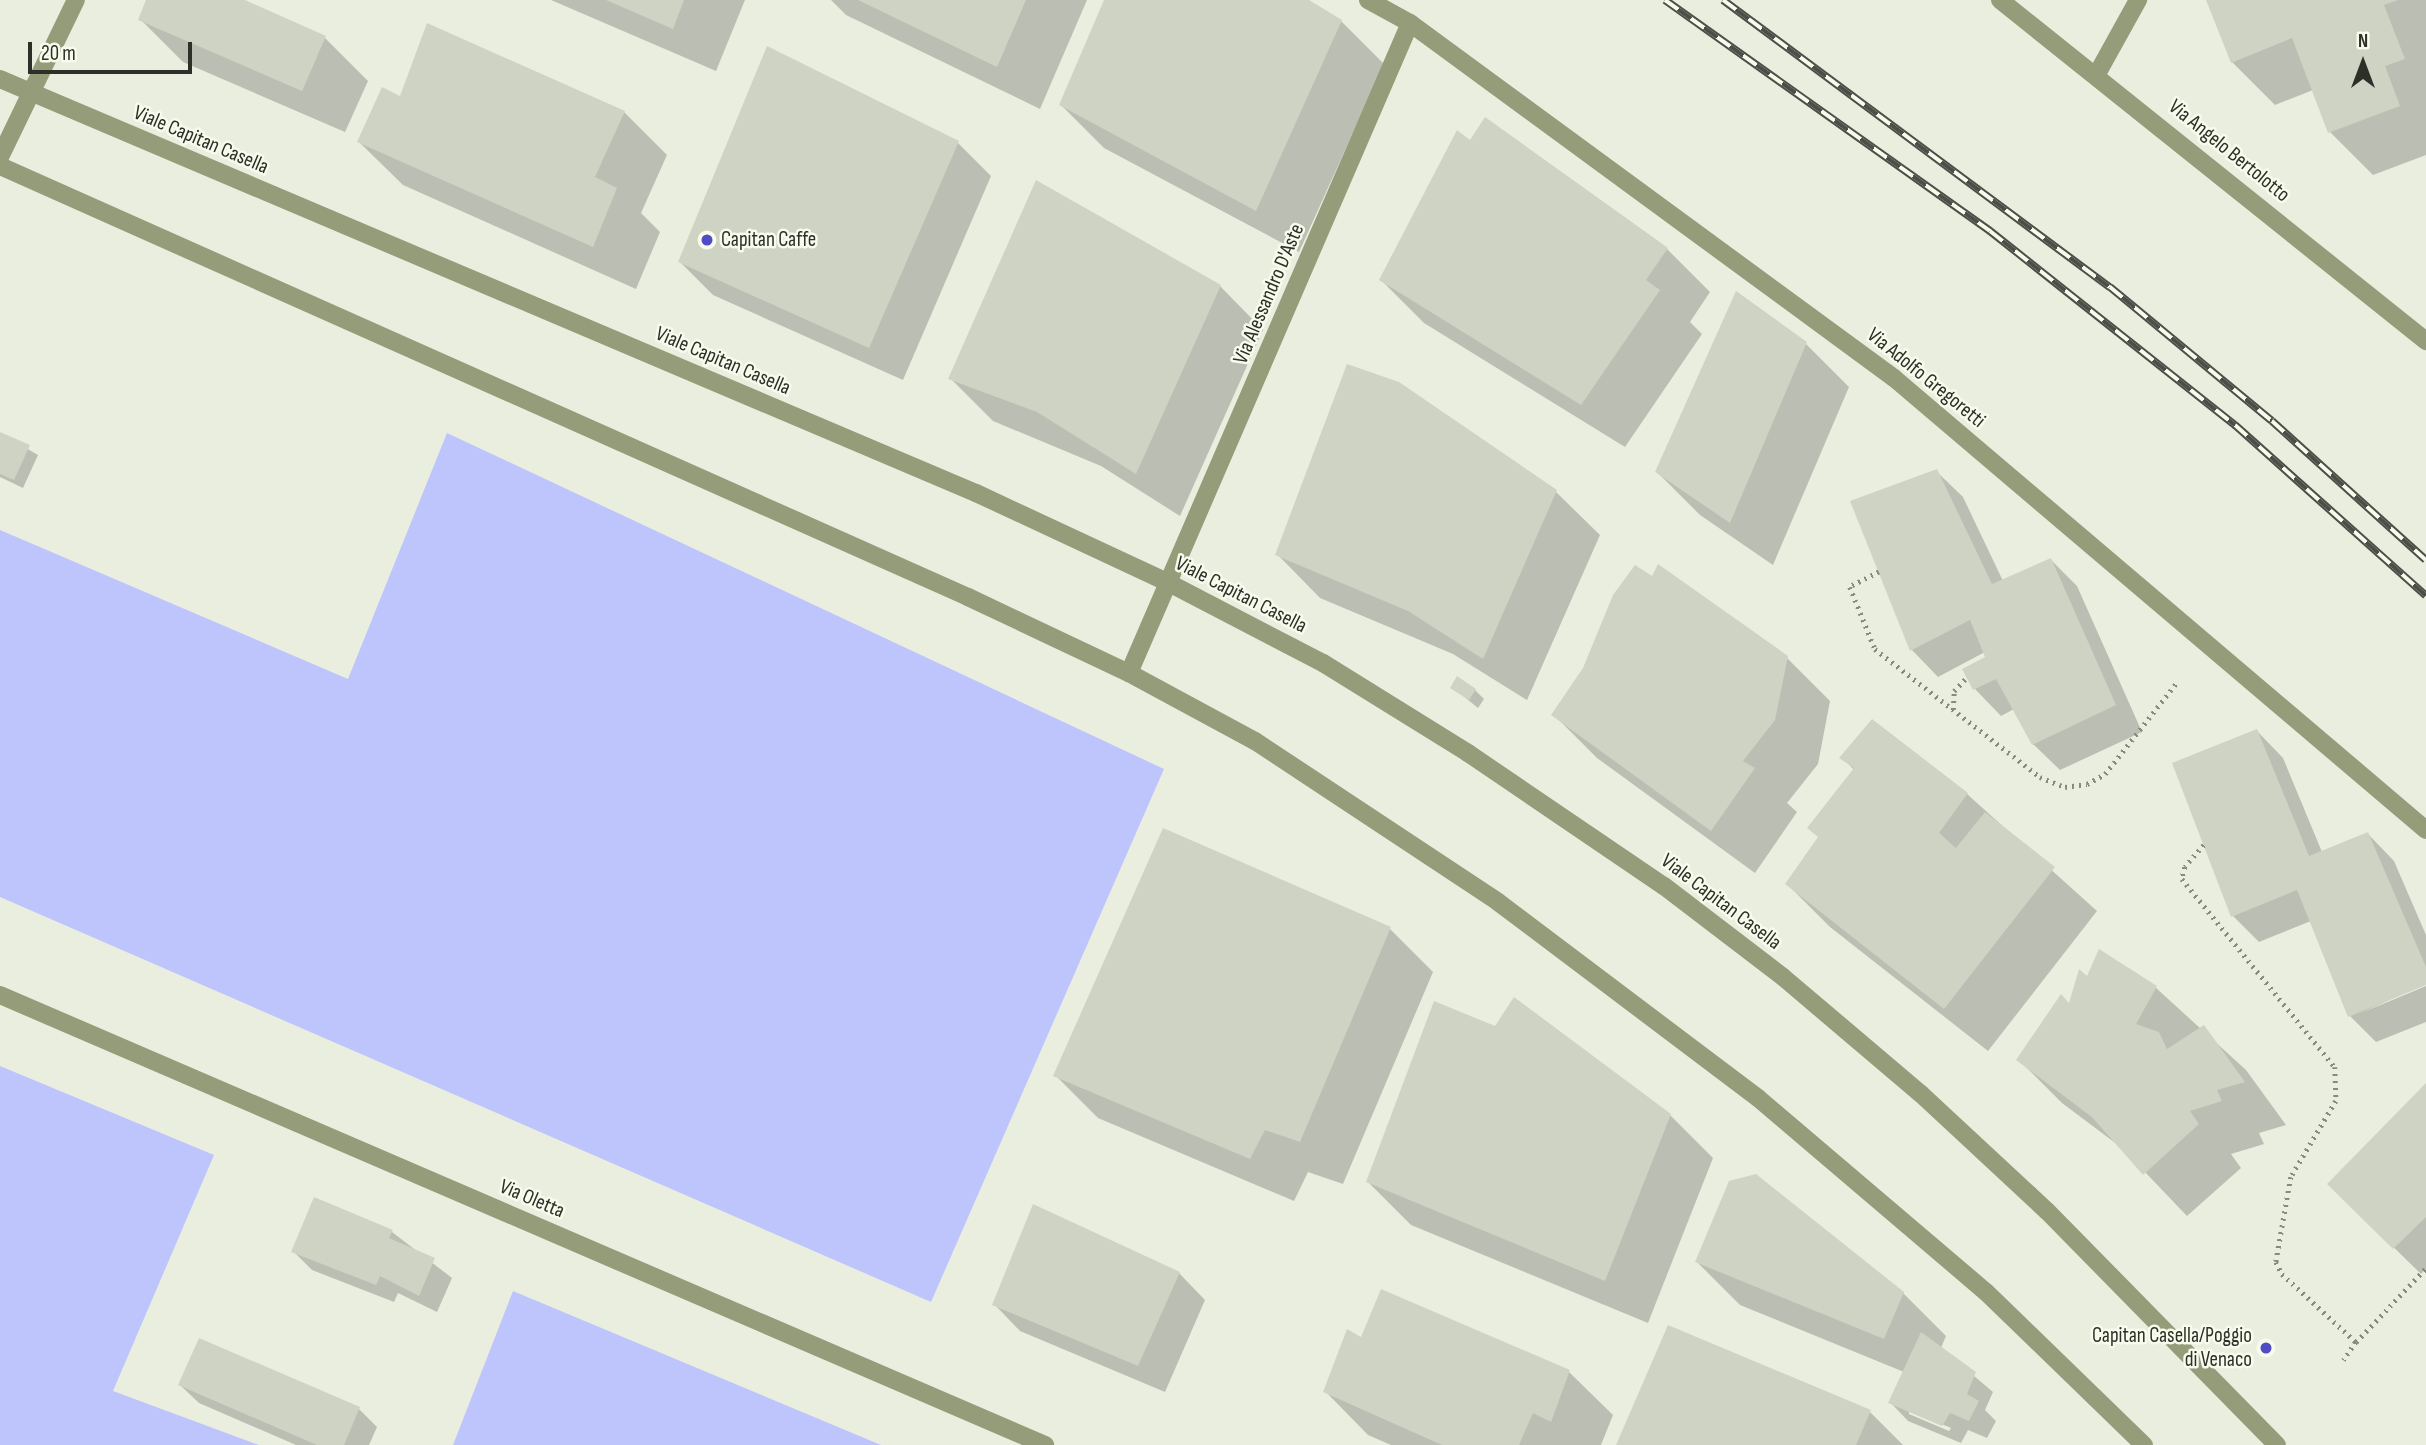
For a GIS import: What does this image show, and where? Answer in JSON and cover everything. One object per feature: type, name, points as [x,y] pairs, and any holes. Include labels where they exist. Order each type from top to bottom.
[{"type":"street","points":[[0,157],[75,0]]},
{"type":"street","name":"Via Adolfo Gregoretti","points":[[1368,0],[1410,23],[1894,378],[2426,830]]},
{"type":"street","name":"Via Angelo Bertolotto","points":[[2000,0],[2097,74],[2426,341]]},
{"type":"street","points":[[2097,74],[2138,0]]},
{"type":"street","name":"Via Alessandro D'Aste","points":[[1129,673],[1410,23]]},
{"type":"street","name":"Viale Capitan Casella","points":[[0,79],[976,493],[1170,583],[1323,663],[1468,753],[1664,886],[1774,970],[1921,1094],[2047,1211],[2277,1445]]},
{"type":"street","points":[[0,166],[955,591],[1129,673],[1255,741],[1378,819],[1498,902],[1696,1050],[1931,1244],[2144,1445]]},
{"type":"street","name":"Via Oletta","points":[[0,995],[1045,1445]]},
{"type":"path","points":[[1879,572],[1850,587],[1875,649],[2040,777],[2065,787],[2087,784],[2105,774],[2178,681]]},
{"type":"path","points":[[1953,711],[1954,691],[1965,679]]},
{"type":"path","points":[[2203,845],[2185,867],[2182,879],[2212,920],[2234,937],[2259,967],[2335,1066],[2336,1101],[2291,1177],[2276,1262],[2356,1342]]},
{"type":"path","points":[[2344,1360],[2356,1342],[2426,1268]]},
{"type":"shaded area","points":[[447,433],[1164,769],[931,1302],[0,897],[0,530],[348,679]]},
{"type":"shaded area","points":[[0,1066],[214,1155],[113,1391],[259,1445],[0,1445]]},
{"type":"shaded area","points":[[513,1291],[881,1445],[453,1445]]},
{"type":"building","points":[[146,0],[245,0],[326,36],[302,91],[138,20]]},
{"type":"building","points":[[606,0],[684,0],[673,29]]},
{"type":"building","points":[[858,0],[1026,0],[997,67]]},
{"type":"building","points":[[1104,0],[1309,0],[1342,20],[1256,211],[1059,105]]},
{"type":"building","points":[[2206,0],[2398,0],[2384,5],[2405,59],[2385,66],[2400,106],[2328,133],[2292,38],[2231,63]]},
{"type":"building","points":[[427,23],[625,111],[595,177],[617,188],[593,247],[357,142],[382,87],[400,96]]},
{"type":"building","points":[[767,46],[959,141],[869,348],[678,262]]},
{"type":"building","points":[[1485,117],[1668,248],[1646,280],[1660,290],[1581,405],[1379,280],[1457,130],[1470,140]]},
{"type":"building","points":[[1036,180],[1221,285],[1136,474],[1037,412],[948,379]]},
{"type":"building","points":[[1736,291],[1807,342],[1730,523],[1655,472]]},
{"type":"building","points":[[1347,364],[1399,382],[1557,490],[1483,659],[1408,611],[1275,555]]},
{"type":"building","points":[[0,432],[30,445],[14,480],[0,474]]},
{"type":"building","points":[[1937,469],[1992,584],[2051,558],[2116,705],[2032,745],[1996,679],[1973,690],[1962,669],[1985,657],[1970,620],[1910,651],[1850,501]]},
{"type":"building","points":[[1658,564],[1788,656],[1775,720],[1743,761],[1755,768],[1711,831],[1551,715],[1583,668],[1613,595],[1635,565],[1652,576]]},
{"type":"building","points":[[1457,676],[1476,689],[1469,700],[1450,688]]},
{"type":"building","points":[[1872,719],[1968,793],[1939,833],[1956,848],[1985,812],[2055,867],[1944,1009],[1785,884],[1818,837],[1807,828],[1854,768],[1839,758]]},
{"type":"building","points":[[2257,729],[2309,856],[2368,832],[2426,967],[2426,985],[2348,1017],[2297,890],[2231,917],[2172,763]]},
{"type":"building","points":[[1163,828],[1391,927],[1300,1142],[1265,1130],[1250,1159],[1053,1076]]},
{"type":"building","points":[[2099,949],[2157,986],[2136,1024],[2159,1032],[2167,1049],[2204,1025],[2245,1082],[2217,1090],[2222,1101],[2190,1111],[2199,1124],[2143,1175],[2092,1117],[2016,1060],[2061,994],[2069,1003],[2079,969],[2087,976]]},
{"type":"building","points":[[1514,997],[1671,1114],[1605,1281],[1366,1182],[1434,1001],[1495,1026]]},
{"type":"building","points":[[2426,1083],[2426,1217],[2393,1249],[2327,1184]]},
{"type":"building","points":[[1756,1174],[1904,1292],[1884,1339],[1695,1262],[1729,1181]]},
{"type":"building","points":[[314,1197],[393,1230],[389,1238],[435,1258],[419,1296],[380,1276],[376,1285],[291,1252]]},
{"type":"building","points":[[1033,1204],[1180,1272],[1138,1366],[992,1305]]},
{"type":"building","points":[[1381,1289],[1570,1370],[1551,1422],[1533,1413],[1519,1445],[1442,1445],[1323,1392],[1347,1329],[1361,1337]]},
{"type":"building","points":[[1668,1325],[1871,1410],[1856,1445],[1616,1445]]},
{"type":"building","points":[[1921,1332],[1976,1372],[1967,1394],[1979,1401],[1969,1421],[1950,1413],[1942,1426],[1888,1403]]},
{"type":"building","points":[[199,1338],[360,1407],[344,1445],[317,1445],[178,1385]]},
{"type":"railway","points":[[1665,0],[1990,231],[2235,425],[2426,596]]},
{"type":"railway","points":[[1723,0],[2110,287],[2272,421],[2426,560]]},
{"type":"place","name":"Capitan Caffe","points":[[707,240]]},
{"type":"place","name":"Capitan Casella/Poggio di Venaco","points":[[2266,1348]]}]
